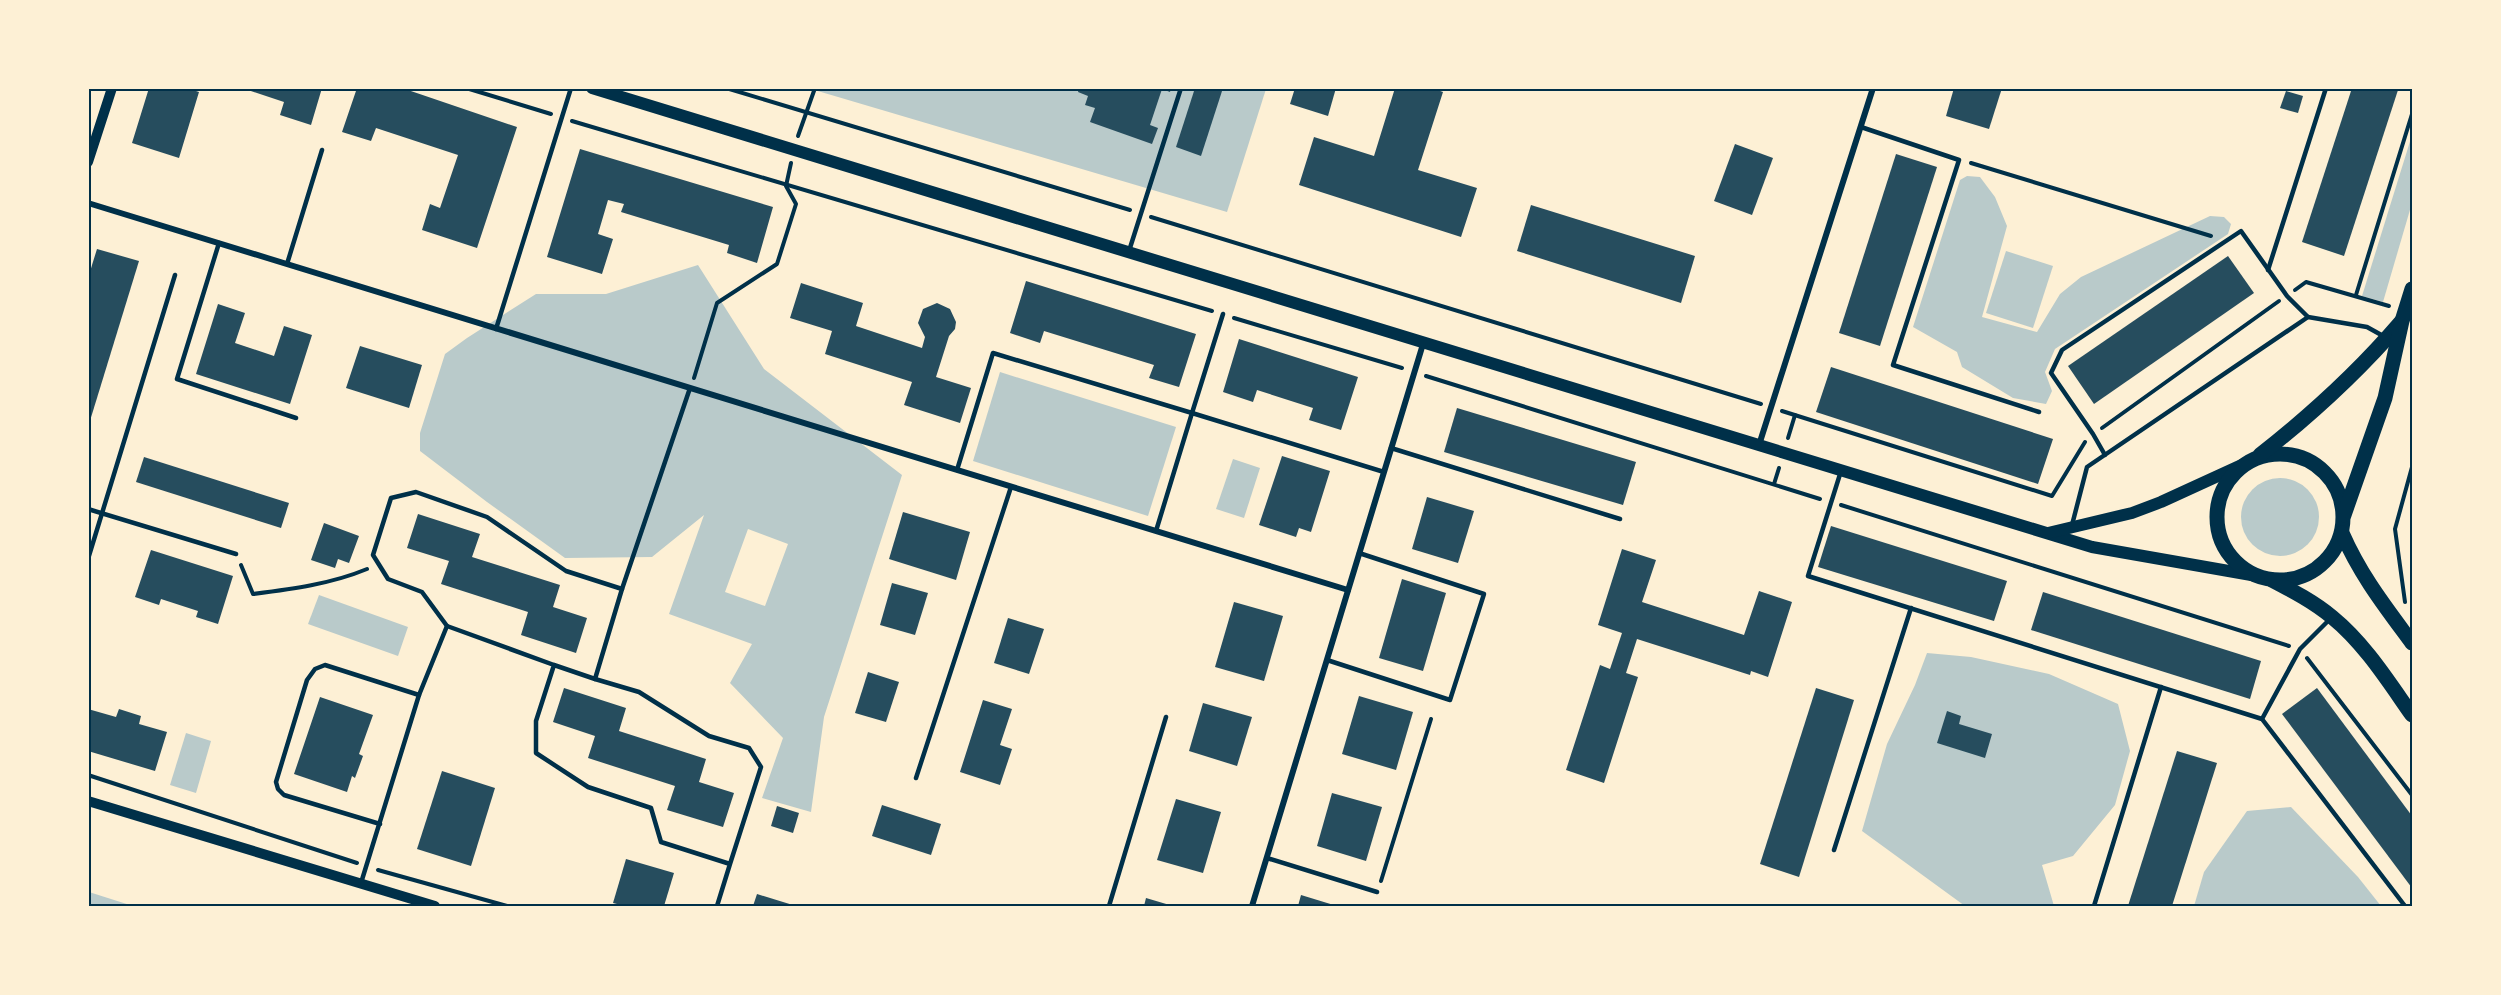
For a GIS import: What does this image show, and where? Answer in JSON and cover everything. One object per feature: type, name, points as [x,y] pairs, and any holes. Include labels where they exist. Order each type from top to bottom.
[{"type":"main road","points":[[592,88],[2091,547],[2265,578],[2302,576],[2327,560],[2342,525],[2385,398],[2408,306]]},
{"type":"main road","points":[[2408,306],[2387,338],[2303,421],[2232,474],[2223,487],[2217,509],[2218,532],[2223,546],[2232,559],[2244,569],[2306,599],[2332,617],[2368,653],[2412,715]]},
{"type":"main road","points":[[2047,533],[2106,520],[2161,502],[2250,460],[2272,453],[2303,457],[2328,475],[2336,488],[2342,502],[2342,525],[2356,564],[2375,595],[2412,643]]},
{"type":"street","points":[[88,162],[112,88]]},
{"type":"street","points":[[1759,446],[1873,88]]},
{"type":"street","points":[[88,203],[1348,590]]},
{"type":"street","points":[[1252,906],[1423,344]]},
{"type":"street","points":[[88,801],[435,906]]},
{"type":"lane","points":[[496,329],[571,88]]},
{"type":"lane","points":[[1129,251],[1181,88]]},
{"type":"lane","points":[[2268,270],[2326,88]]},
{"type":"lane","points":[[1861,127],[1959,160],[1893,365],[2039,412]]},
{"type":"lane","points":[[287,264],[322,150]]},
{"type":"lane","points":[[2104,455],[2093,434],[2051,372],[2062,350],[2241,231],[2287,296],[2308,317],[2367,327],[2387,338]]},
{"type":"lane","points":[[219,243],[177,379],[296,418]]},
{"type":"lane","points":[[88,559],[175,275]]},
{"type":"lane","points":[[1156,531],[1223,314]]},
{"type":"lane","points":[[2072,528],[2074,512],[2087,467],[2308,317]]},
{"type":"lane","points":[[957,470],[993,352],[1384,472]]},
{"type":"lane","points":[[595,679],[622,589],[690,388]]},
{"type":"lane","points":[[1391,448],[1620,519]]},
{"type":"lane","points":[[1840,471],[1808,576],[2262,719],[2405,906]]},
{"type":"lane","points":[[916,778],[1011,487]]},
{"type":"lane","points":[[622,589],[566,571],[487,517],[416,492],[390,498],[373,555],[388,579],[422,592],[447,626],[554,665],[639,692],[709,736],[750,748],[760,767],[717,906]]},
{"type":"lane","points":[[88,509],[236,554]]},
{"type":"lane","points":[[1327,660],[1450,700],[1484,594],[1359,553]]},
{"type":"lane","points":[[1834,850],[1911,608]]},
{"type":"lane","points":[[2262,719],[2300,649],[2332,617]]},
{"type":"lane","points":[[361,883],[419,695],[447,626]]},
{"type":"lane","points":[[380,824],[284,795],[278,789],[276,782],[307,680],[315,669],[325,665],[419,695]]},
{"type":"lane","points":[[554,665],[536,721],[536,753],[588,787],[651,808],[661,842],[730,864]]},
{"type":"lane","points":[[2094,906],[2161,687]]},
{"type":"lane","points":[[1109,906],[1166,717]]},
{"type":"lane","points":[[1267,858],[1377,892]]},
{"type":"path","points":[[466,88],[786,186],[1414,372],[2300,649],[2412,795]]},
{"type":"path","points":[[726,88],[1141,213],[2052,496],[2087,438],[2306,282],[2408,306]]},
{"type":"path","points":[[2356,295],[2412,114]]},
{"type":"path","points":[[1959,160],[2226,241]]},
{"type":"path","points":[[690,388],[717,303],[777,264],[796,204],[786,186]]},
{"type":"path","points":[[2405,603],[2395,529],[2412,467]]},
{"type":"path","points":[[236,554],[253,594],[287,590],[347,577],[379,564]]},
{"type":"path","points":[[1377,892],[1431,719]]},
{"type":"path","points":[[88,775],[367,866],[507,906]]},
{"type":"shaded area","points":[[811,89],[1266,89],[1227,212]]},
{"type":"shaded area","points":[[2412,135],[2412,203],[2383,302],[2362,296]]},
{"type":"shaded area","points":[[1967,176],[1980,177],[1995,197],[2007,226],[1982,317],[2037,332],[2060,294],[2081,277],[2210,216],[2224,217],[2231,224],[2228,234],[2055,349],[2045,372],[2052,391],[2046,404],[2013,398],[1962,367],[1957,352],[1913,327],[1960,180]]},
{"type":"shaded area","points":[[2006,251],[2053,266],[2033,328],[1986,313]]},
{"type":"shaded area","points":[[698,265],[764,369],[902,475],[824,717],[811,812],[762,798],[783,738],[730,683],[752,644],[669,614],[704,515],[652,557],[565,558],[420,451],[420,433],[445,354],[536,294],[606,294]],"holes":[[[748,529],[788,544],[765,606],[725,592]]]},
{"type":"shaded area","points":[[1000,372],[1176,427],[1148,516],[973,461]]},
{"type":"shaded area","points":[[1233,459],[1260,468],[1244,518],[1216,509]]},
{"type":"shaded area","points":[[2280,478],[2295,481],[2308,489],[2316,502],[2319,517],[2316,532],[2308,545],[2295,553],[2280,556],[2265,553],[2252,545],[2244,532],[2241,517],[2244,502],[2252,489],[2265,481]]},
{"type":"shaded area","points":[[319,595],[408,627],[398,656],[308,624]]},
{"type":"shaded area","points":[[1927,653],[1971,657],[2049,674],[2118,704],[2130,751],[2115,805],[2073,856],[2042,865],[2054,906],[1965,906],[1862,831],[1887,744],[1915,685]]},
{"type":"shaded area","points":[[186,733],[211,741],[196,793],[170,785]]},
{"type":"shaded area","points":[[2291,807],[2358,877],[2381,906],[2194,906],[2204,872],[2247,811]]},
{"type":"shaded area","points":[[89,892],[133,906],[89,906]]},
{"type":"building","points":[[149,88],[194,88],[193,90],[199,92],[179,158],[132,143]]},
{"type":"building","points":[[242,88],[322,88],[311,125],[280,115],[284,102]]},
{"type":"building","points":[[357,88],[402,88],[517,127],[477,248],[422,230],[430,204],[440,208],[458,155],[376,128],[371,141],[342,132]]},
{"type":"building","points":[[1079,88],[1171,88],[1170,92],[1162,89],[1150,125],[1158,128],[1152,144],[1090,122],[1095,108],[1085,105],[1088,96],[1078,92]]},
{"type":"building","points":[[1195,88],[1223,88],[1201,156],[1176,147]]},
{"type":"building","points":[[1295,88],[1336,88],[1328,116],[1290,104]]},
{"type":"building","points":[[1395,88],[1432,88],[1443,92],[1418,170],[1477,188],[1461,237],[1299,185],[1314,137],[1374,156]]},
{"type":"building","points":[[1954,88],[2002,88],[1989,129],[1946,116]]},
{"type":"building","points":[[2352,88],[2398,90],[2344,256],[2302,242]]},
{"type":"building","points":[[2286,91],[2303,96],[2298,113],[2280,108]]},
{"type":"building","points":[[1735,144],[1773,158],[1752,215],[1714,201]]},
{"type":"building","points":[[580,149],[773,207],[757,263],[727,253],[729,245],[621,212],[624,204],[608,200],[598,234],[613,239],[602,274],[547,257]]},
{"type":"building","points":[[1896,154],[1937,167],[1880,346],[1839,333]]},
{"type":"building","points":[[1531,205],[1695,256],[1681,303],[1517,251]]},
{"type":"building","points":[[97,249],[139,261],[89,424],[88,278]]},
{"type":"building","points":[[2228,256],[2254,293],[2094,404],[2068,366]]},
{"type":"building","points":[[1026,281],[1196,334],[1179,387],[1149,378],[1154,365],[1044,331],[1040,343],[1010,333]]},
{"type":"building","points":[[801,283],[863,303],[856,326],[922,348],[925,337],[918,323],[923,309],[937,303],[950,309],[956,322],[955,329],[949,336],[936,377],[971,388],[960,423],[904,405],[912,382],[825,354],[832,331],[790,318]]},
{"type":"building","points":[[218,304],[245,313],[235,343],[274,356],[284,326],[312,335],[290,404],[196,374]]},
{"type":"building","points":[[1239,339],[1358,377],[1341,430],[1309,420],[1313,408],[1257,390],[1253,402],[1223,392]]},
{"type":"building","points":[[360,346],[422,365],[409,408],[346,388]]},
{"type":"building","points":[[1831,367],[2053,439],[2038,484],[1816,412]]},
{"type":"building","points":[[1457,408],[1636,462],[1623,505],[1444,452]]},
{"type":"building","points":[[1282,456],[1330,471],[1311,532],[1299,528],[1296,537],[1259,525]]},
{"type":"building","points":[[144,457],[289,503],[281,528],[136,482]]},
{"type":"building","points":[[1427,497],[1474,511],[1458,563],[1412,549]]},
{"type":"building","points":[[903,512],[970,532],[956,580],[889,559]]},
{"type":"building","points":[[418,514],[480,534],[472,557],[560,585],[553,607],[587,618],[576,653],[521,635],[528,612],[441,584],[449,561],[407,548]]},
{"type":"building","points":[[324,523],[359,536],[349,563],[338,559],[335,568],[311,560]]},
{"type":"building","points":[[1831,526],[2007,581],[1994,621],[1818,567]]},
{"type":"building","points":[[1622,549],[1656,560],[1642,602],[1744,635],[1759,591],[1792,602],[1768,677],[1751,671],[1750,675],[1637,639],[1626,673],[1638,677],[1604,783],[1566,770],[1600,665],[1610,669],[1622,633],[1598,625]]},
{"type":"building","points":[[151,550],[233,576],[218,624],[196,617],[198,611],[161,599],[159,605],[135,597]]},
{"type":"building","points":[[1402,579],[1446,593],[1423,671],[1379,658]]},
{"type":"building","points":[[892,583],[928,593],[915,635],[880,625]]},
{"type":"building","points":[[2043,592],[2261,661],[2250,699],[2031,630]]},
{"type":"building","points":[[1234,602],[1283,616],[1264,681],[1215,667]]},
{"type":"building","points":[[1008,618],[1044,629],[1029,674],[994,663]]},
{"type":"building","points":[[868,672],[899,682],[886,722],[855,713]]},
{"type":"building","points":[[564,688],[626,708],[619,731],[706,759],[699,782],[734,793],[723,827],[667,810],[675,786],[588,758],[595,736],[553,722]]},
{"type":"building","points":[[1816,688],[1854,700],[1799,877],[1760,864]]},
{"type":"building","points":[[2317,688],[2412,816],[2412,888],[2282,714]]},
{"type":"building","points":[[1359,696],[1413,712],[1396,770],[1342,754]]},
{"type":"building","points":[[320,697],[373,715],[359,754],[363,756],[355,778],[352,776],[347,792],[294,774]]},
{"type":"building","points":[[983,700],[1012,709],[1000,745],[1012,749],[1000,785],[960,772]]},
{"type":"building","points":[[1203,703],[1252,717],[1237,766],[1189,751]]},
{"type":"building","points":[[88,709],[116,717],[119,709],[141,716],[139,724],[167,732],[155,771],[88,751]]},
{"type":"building","points":[[1947,711],[1961,716],[1959,724],[1992,734],[1985,758],[1937,743]]},
{"type":"building","points":[[2177,751],[2217,763],[2172,906],[2128,906]]},
{"type":"building","points":[[442,771],[495,788],[471,866],[417,849]]},
{"type":"building","points":[[1332,793],[1382,807],[1366,861],[1317,846]]},
{"type":"building","points":[[1176,799],[1221,812],[1203,873],[1157,860]]},
{"type":"building","points":[[882,805],[941,824],[931,855],[872,836]]},
{"type":"building","points":[[777,806],[799,813],[793,833],[771,826]]},
{"type":"building","points":[[626,859],[674,873],[664,906],[625,906],[613,903]]},
{"type":"building","points":[[757,894],[796,906],[753,906]]},
{"type":"building","points":[[1301,895],[1337,906],[1298,906]]},
{"type":"building","points":[[1146,898],[1173,906],[1144,906]]}]
